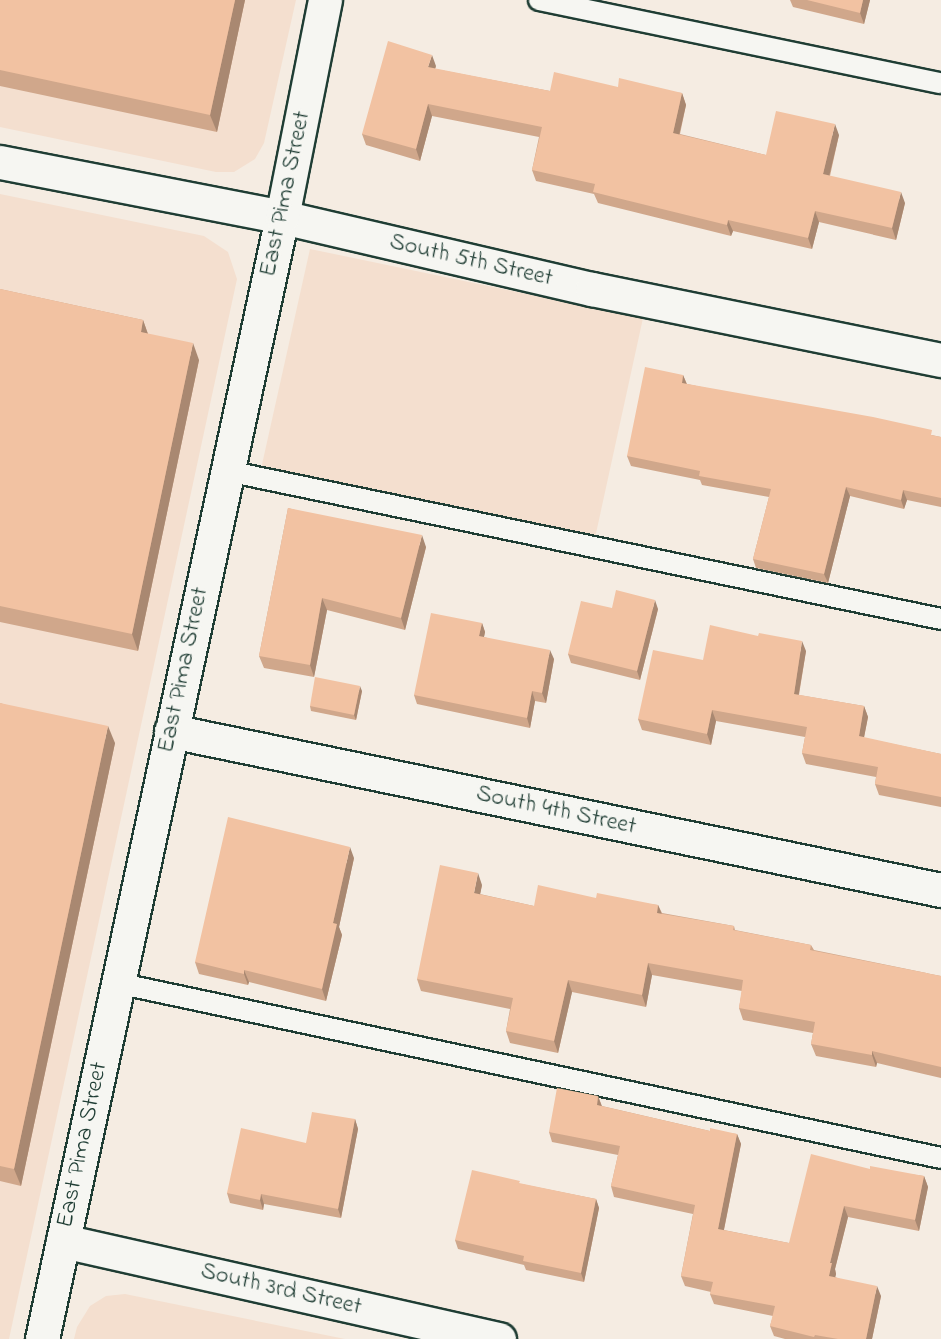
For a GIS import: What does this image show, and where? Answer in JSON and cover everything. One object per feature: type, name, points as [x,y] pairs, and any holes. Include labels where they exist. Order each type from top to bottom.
[{"type":"street","name":"East Pima Street","points":[[42,1339],[282,217],[325,0]]},
{"type":"street","name":"South 5th Street","points":[[0,162],[282,217],[592,289],[941,360]]},
{"type":"street","name":"South 4th Street","points":[[171,731],[941,890]]},
{"type":"street","name":"South 3rd Street","points":[[63,1241],[499,1339]]},
{"type":"lane","points":[[539,0],[941,83]]},
{"type":"lane","points":[[227,471],[941,619]]},
{"type":"lane","points":[[117,983],[941,1158]]},
{"type":"shaded area","points":[[0,0],[296,0],[264,143],[255,159],[234,172],[216,172],[0,127]]},
{"type":"shaded area","points":[[0,194],[204,236],[228,252],[237,279],[9,1339],[0,1339]]},
{"type":"shaded area","points":[[310,249],[643,318],[595,538],[261,469]]},
{"type":"shaded area","points":[[125,1294],[345,1339],[74,1339],[77,1327],[90,1306],[106,1296]]},
{"type":"building","points":[[0,0],[235,0],[210,115],[0,70]]},
{"type":"building","points":[[807,0],[863,0],[860,13]]},
{"type":"building","points":[[388,41],[432,55],[428,67],[550,91],[554,72],[618,87],[619,78],[682,93],[673,133],[766,155],[776,111],[835,124],[823,174],[901,192],[892,228],[815,211],[808,238],[728,220],[727,225],[593,192],[595,184],[532,170],[542,127],[428,104],[416,149],[362,134]]},
{"type":"building","points":[[0,289],[143,320],[141,332],[193,343],[132,634],[0,606]]},
{"type":"building","points":[[645,367],[683,375],[682,383],[873,417],[932,430],[931,435],[941,437],[941,498],[903,490],[901,500],[846,487],[824,574],[753,559],[771,489],[699,476],[700,471],[627,456]]},
{"type":"building","points":[[288,508],[422,535],[401,618],[322,598],[310,665],[259,656]]},
{"type":"building","points":[[616,590],[655,600],[637,671],[568,654],[581,601],[612,608]]},
{"type":"building","points":[[431,613],[482,623],[479,636],[550,650],[542,693],[532,691],[527,718],[414,695]]},
{"type":"building","points":[[710,625],[758,636],[759,633],[802,641],[794,694],[864,706],[859,736],[941,754],[941,797],[875,784],[878,767],[802,753],[807,727],[712,710],[707,734],[638,719],[653,650],[703,660]]},
{"type":"building","points":[[315,677],[360,686],[354,715],[310,706]]},
{"type":"building","points":[[0,703],[108,726],[14,1169],[0,1166]]},
{"type":"building","points":[[228,817],[350,847],[333,923],[337,924],[322,989],[244,970],[244,974],[195,962]]},
{"type":"building","points":[[440,865],[478,873],[474,893],[534,906],[538,885],[596,898],[597,893],[658,905],[657,913],[734,926],[733,930],[811,945],[810,950],[941,976],[941,1067],[872,1051],[872,1055],[811,1044],[815,1022],[739,1008],[743,980],[648,963],[642,995],[568,980],[554,1041],[506,1031],[513,998],[417,979]]},
{"type":"building","points":[[557,1088],[598,1096],[597,1105],[710,1131],[710,1128],[737,1134],[718,1229],[789,1243],[811,1154],[870,1169],[870,1166],[924,1176],[915,1220],[844,1206],[829,1276],[877,1286],[866,1339],[838,1339],[815,1335],[814,1337],[770,1326],[775,1306],[710,1294],[713,1282],[681,1276],[695,1205],[611,1186],[620,1146],[549,1132]]},
{"type":"building","points":[[312,1112],[355,1119],[338,1209],[261,1194],[260,1200],[227,1193],[241,1128],[306,1143]]},
{"type":"building","points":[[472,1170],[520,1181],[519,1183],[596,1199],[581,1273],[523,1261],[524,1256],[455,1240]]}]
